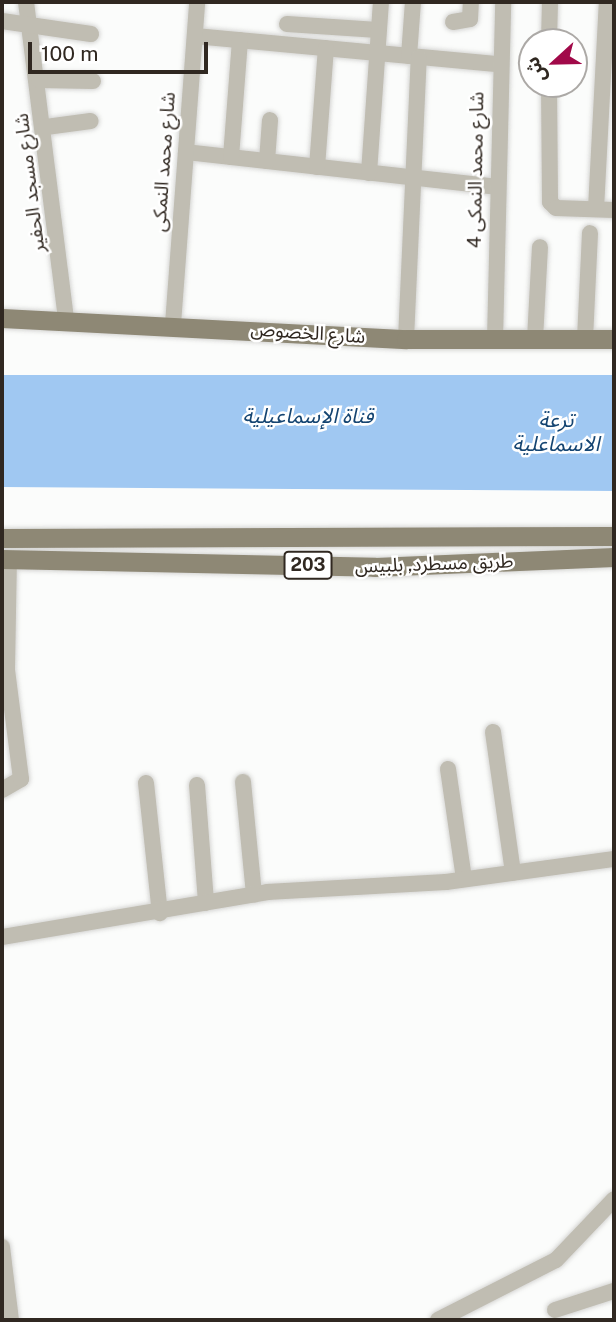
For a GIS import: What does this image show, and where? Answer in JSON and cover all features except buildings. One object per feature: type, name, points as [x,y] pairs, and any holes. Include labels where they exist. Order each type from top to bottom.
[{"type":"main road","name":"شارع الخصوص","points":[[2,318],[66,317],[406,339],[614,339]]},
{"type":"main road","name":"طريق مسطرد, بلبيس","points":[[2,538],[614,536]]},
{"type":"main road","name":"طريق مسطرد, بلبيس","points":[[5,559],[375,567],[614,558]]},
{"type":"street","name":"شارع مسجد الحفير","points":[[26,2],[46,127],[66,317]]},
{"type":"street","name":"شارع محمد النمكى","points":[[173,324],[197,2]]},
{"type":"street","points":[[369,173],[381,2]]},
{"type":"street","points":[[406,339],[414,177],[413,2]]},
{"type":"street","points":[[453,22],[468,21],[471,2]]},
{"type":"street","name":"شارع محمد النمكى 4","points":[[495,339],[499,64],[503,2]]},
{"type":"street","points":[[549,28],[550,2]]},
{"type":"street","points":[[596,209],[607,2]]},
{"type":"street","points":[[2,21],[91,34]]},
{"type":"street","points":[[287,24],[378,30]]},
{"type":"street","points":[[195,36],[499,64]]},
{"type":"street","points":[[231,157],[240,40]]},
{"type":"street","points":[[317,167],[326,48]]},
{"type":"street","points":[[39,80],[93,81]]},
{"type":"street","points":[[549,98],[550,202],[556,208],[614,210]]},
{"type":"street","points":[[267,161],[270,120]]},
{"type":"street","points":[[46,127],[91,121]]},
{"type":"street","points":[[186,152],[497,187]]},
{"type":"street","points":[[585,339],[590,233]]},
{"type":"street","points":[[535,339],[540,247]]},
{"type":"street","points":[[5,559],[7,669],[21,779],[5,790]]},
{"type":"street","points":[[493,732],[513,873]]},
{"type":"street","points":[[448,769],[464,879]]},
{"type":"street","points":[[243,782],[254,894]]},
{"type":"street","points":[[146,783],[160,913]]},
{"type":"street","points":[[197,785],[206,904]]},
{"type":"street","points":[[2,937],[160,913],[254,894],[464,879],[614,859]]},
{"type":"street","points":[[438,1320],[547,1266],[614,1199]]},
{"type":"street","points":[[2,1247],[11,1320]]},
{"type":"street","points":[[555,1310],[614,1291]]},
{"type":"water","name":"ترعة الاسماعلية","points":[[2,375],[614,375],[614,491],[2,487]]},
{"type":"water label","name":"قناة الإسماعيلية","points":[[308,416]]}]
